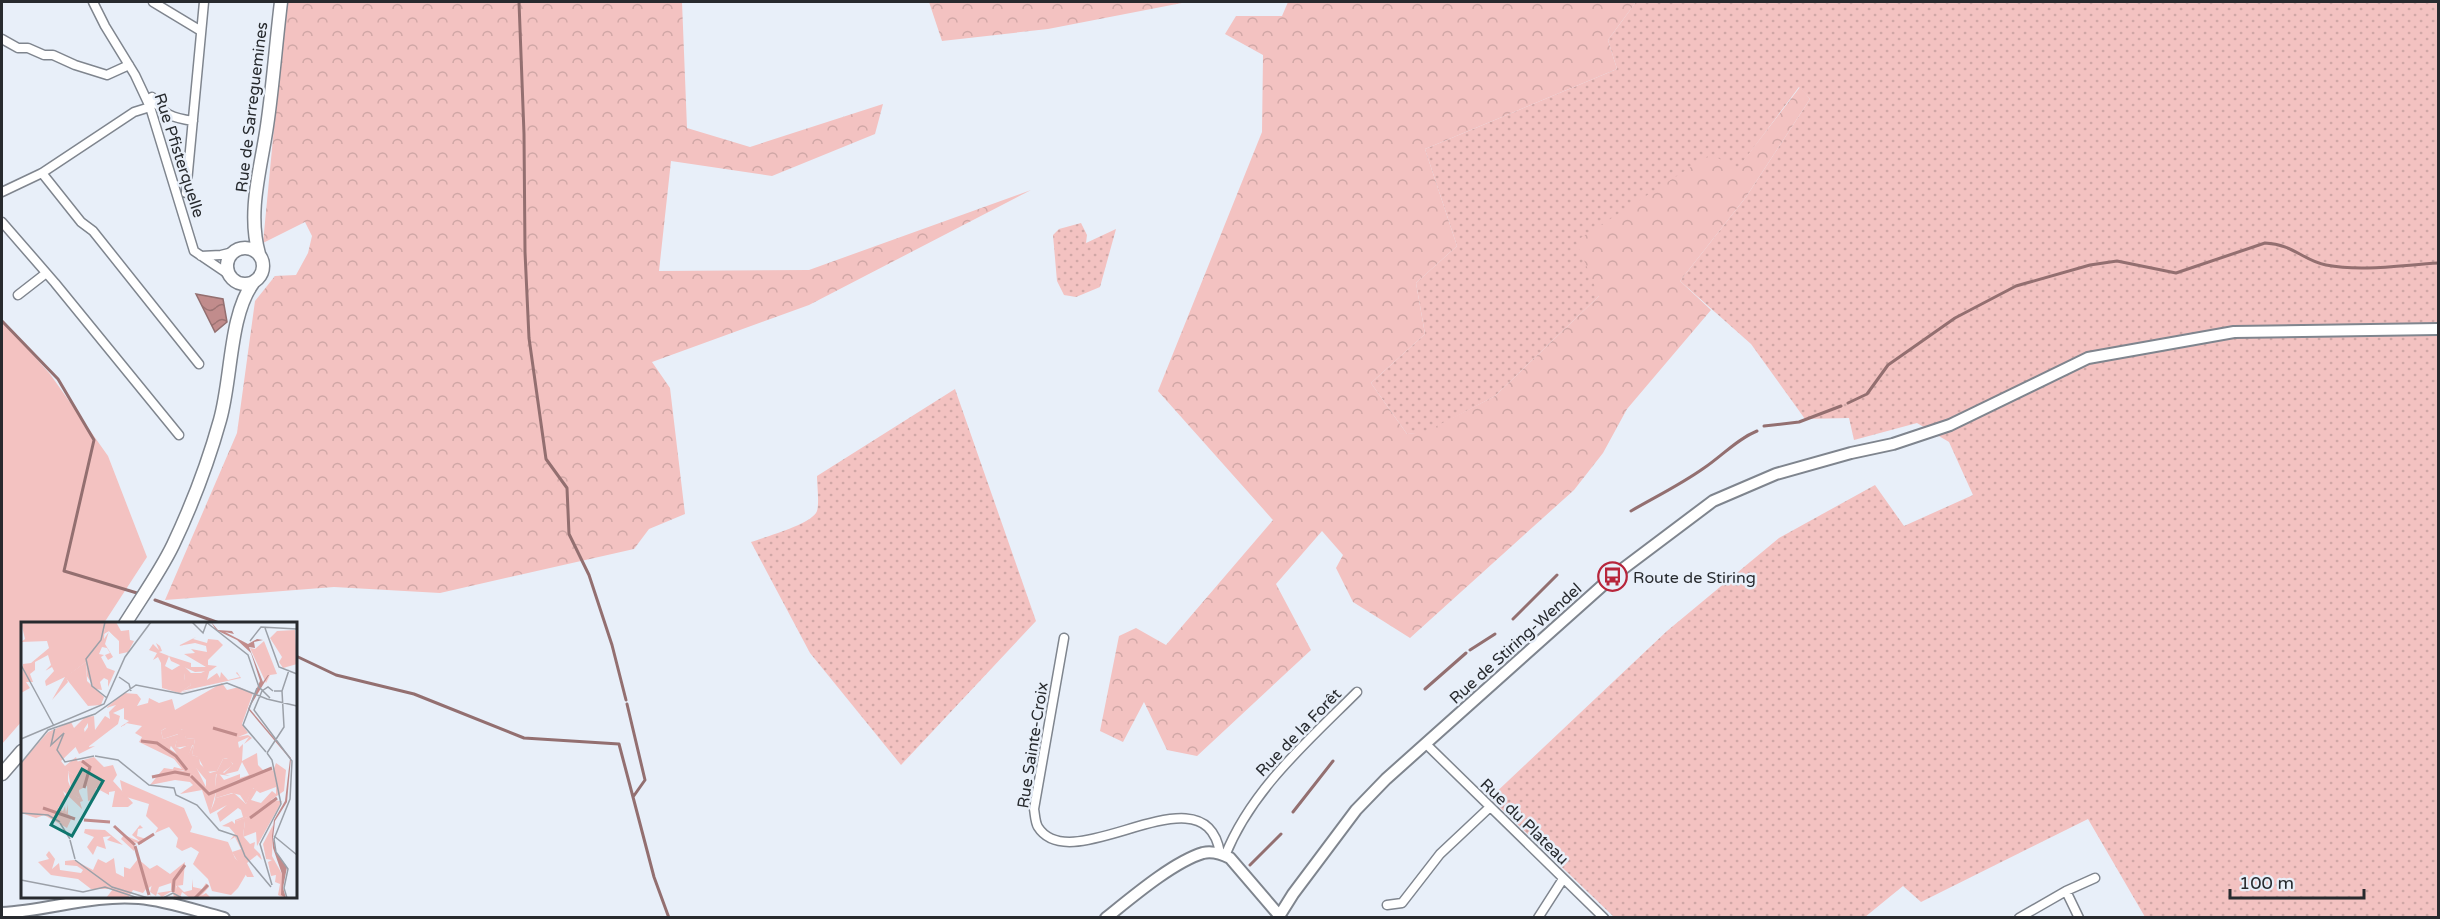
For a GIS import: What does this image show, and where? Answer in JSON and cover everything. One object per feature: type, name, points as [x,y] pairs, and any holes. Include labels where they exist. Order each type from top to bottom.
[{"type":"main road","name":"Rue de Sarreguemines","points":[[259,254],[254,236],[253,217],[272,94],[280,2]]},
{"type":"main road","name":"Rue de Sarreguemines","points":[[235,250],[253,217]]},
{"type":"main road","points":[[126,622],[172,547],[208,464],[229,386],[243,296],[262,272],[263,263],[259,254],[247,248],[235,250],[226,264],[239,311]]},
{"type":"main road","points":[[231,278],[243,284],[253,283]]},
{"type":"main road","points":[[2,766],[21,751]]},
{"type":"main road","points":[[2,774],[21,751]]},
{"type":"street","name":"Rue Pfisterquelle","points":[[93,2],[148,103],[195,251],[200,256]]},
{"type":"street","points":[[153,2],[201,31]]},
{"type":"street","points":[[186,193],[204,2]]},
{"type":"street","points":[[2,39],[18,48],[28,48],[44,55],[53,55],[107,75],[129,65]]},
{"type":"street","points":[[2,192],[42,172],[148,103],[152,97],[162,111],[171,117],[193,121]]},
{"type":"street","points":[[42,172],[81,222],[93,231],[199,364]]},
{"type":"street","points":[[2,222],[179,435]]},
{"type":"street","points":[[200,256],[221,255],[235,250]]},
{"type":"street","points":[[200,256],[231,278]]},
{"type":"street","points":[[18,295],[45,274]]},
{"type":"street","name":"Rue de Stiring-Wendel","points":[[1278,916],[1356,810],[1386,778],[1612,577],[1713,501],[1776,474],[1893,444],[1950,425],[2088,358],[2234,332],[2439,329]]},
{"type":"street","name":"Rue Sainte-Croix","points":[[1064,638],[1034,809],[1038,826],[1050,838],[1065,842],[1124,831],[1174,818],[1195,819],[1207,826],[1218,839],[1223,854]]},
{"type":"street","name":"Rue de la Forêt","points":[[1223,854],[1265,788],[1357,692]]},
{"type":"street","name":"Rue du Plateau","points":[[1426,744],[1604,918]]},
{"type":"street","points":[[1387,905],[1402,903],[1440,854],[1490,807]]},
{"type":"street","points":[[1106,918],[1148,884],[1204,853],[1223,854],[1230,858],[1278,916]]},
{"type":"street","points":[[2019,918],[2066,891],[2095,878]]},
{"type":"street","points":[[1538,918],[1563,879]]},
{"type":"street","points":[[2066,891],[2079,918]]},
{"type":"street","points":[[2,914],[104,898]]},
{"type":"street","points":[[140,898],[224,918]]},
{"type":"green space","points":[[286,2],[682,2],[687,128],[750,147],[883,104],[875,134],[772,176],[671,161],[659,271],[809,270],[1031,190],[809,305],[652,362],[670,388],[685,514],[649,529],[634,549],[440,593],[334,587],[165,600],[237,433],[255,301],[275,276],[296,275],[308,253],[312,236],[305,222],[263,243]]},
{"type":"green space","points":[[929,2],[1187,2],[1048,29],[942,41]]},
{"type":"green space","points":[[1288,2],[1636,2],[1608,40],[1617,69],[1425,149],[1457,246],[1416,283],[1425,334],[1371,383],[1407,434],[1425,432],[1495,396],[1599,296],[1576,241],[1711,154],[1737,169],[1800,87],[1810,99],[1746,197],[1680,281],[1711,310],[1627,409],[1603,453],[1574,490],[1410,638],[1353,602],[1336,568],[1343,555],[1322,531],[1276,584],[1311,650],[1197,756],[1167,750],[1144,702],[1123,742],[1100,731],[1119,636],[1136,628],[1166,645],[1273,520],[1158,391],[1262,132],[1263,55],[1225,34],[1236,16],[1282,16]]},
{"type":"green space","points":[[1636,2],[2438,2],[2438,917],[2145,917],[2088,819],[1921,902],[1903,886],[1865,917],[1614,917],[1490,798],[1667,631],[1779,538],[1875,485],[1904,526],[1973,495],[1949,442],[1917,423],[1854,440],[1849,418],[1805,419],[1751,344],[1680,281],[1746,197],[1810,99],[1799,87],[1737,170],[1599,296],[1495,396],[1425,433],[1407,434],[1371,383],[1425,334],[1416,283],[1457,246],[1425,149],[1617,69],[1608,40]]},
{"type":"green space","points":[[1081,223],[1087,235],[1086,243],[1116,229],[1100,287],[1076,297],[1064,295],[1057,281],[1053,235],[1059,229]]},
{"type":"green space","points":[[2,320],[50,374],[108,456],[147,557],[105,622],[21,622],[21,722],[2,744]]},
{"type":"green space","points":[[955,389],[1036,621],[901,765],[810,653],[751,542],[796,526],[811,517],[816,513],[818,506],[817,476]]},
{"type":"water","points":[[196,294],[223,299],[227,322],[215,332]]},
{"type":"waterway","points":[[519,2],[529,338],[546,459],[567,488],[569,534],[589,575],[612,645],[626,700]]},
{"type":"waterway","points":[[1848,403],[1867,394],[1888,365],[1955,318],[2016,286],[2090,265],[2117,261],[2176,273],[2265,243],[2291,249],[2318,263],[2340,267],[2368,268],[2438,263]]},
{"type":"waterway","points":[[2,321],[58,379],[94,440],[64,571],[137,593]]},
{"type":"waterway","points":[[1764,426],[1799,422],[1841,406]]},
{"type":"waterway","points":[[1631,511],[1695,474],[1736,443],[1757,431]]},
{"type":"waterway","points":[[1513,619],[1557,575]]},
{"type":"waterway","points":[[155,600],[216,622]]},
{"type":"waterway","points":[[1470,650],[1495,634]]},
{"type":"waterway","points":[[1425,689],[1466,653]]},
{"type":"waterway","points":[[297,656],[336,675],[414,694],[524,738],[619,744],[633,797]]},
{"type":"waterway","points":[[627,704],[645,780],[633,797],[654,877],[669,918]]},
{"type":"waterway","points":[[1293,812],[1333,761]]},
{"type":"waterway","points":[[1250,865],[1281,834]]},
{"type":"place","name":"Route de Stiring","points":[[1612,577]]}]
